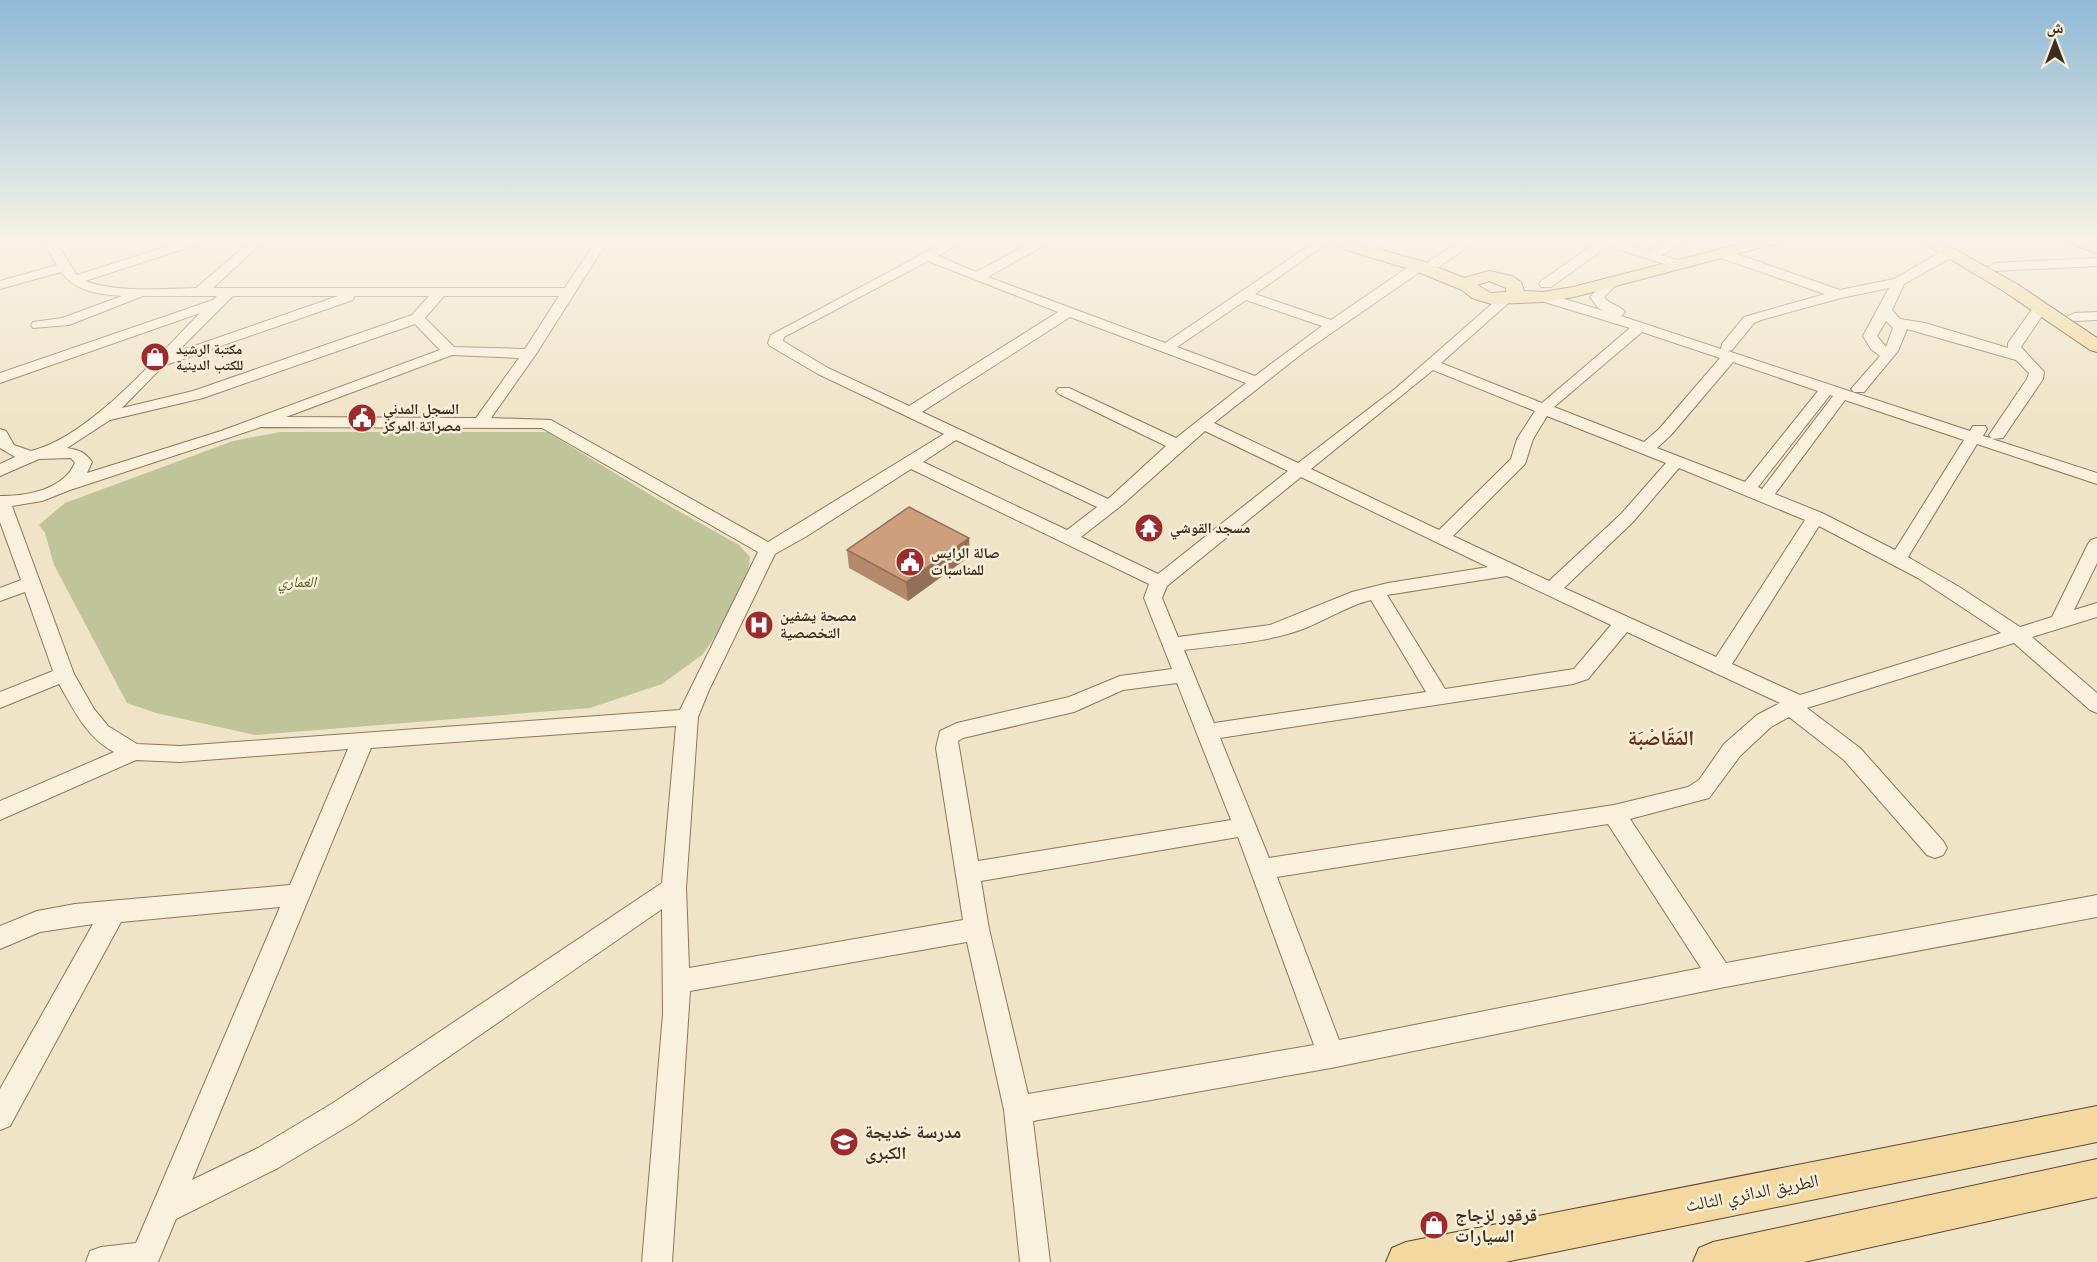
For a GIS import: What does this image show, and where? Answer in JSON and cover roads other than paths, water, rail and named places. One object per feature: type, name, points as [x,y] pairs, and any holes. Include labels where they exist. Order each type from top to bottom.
[{"type":"main road","points":[[2027,298],[2097,346]]},
{"type":"main road","points":[[2044,298],[2097,333]]},
{"type":"main road","name":"الطريق الدائري الثالث","points":[[1406,1262],[1504,1253],[2097,1124]]},
{"type":"main road","points":[[1713,1262],[2097,1178]]},
{"type":"street","points":[[38,325],[64,322],[128,298]]},
{"type":"street","points":[[0,378],[222,298]]},
{"type":"street","points":[[124,468],[80,458],[38,455],[4,441],[2,470],[38,455],[101,419],[223,298]]},
{"type":"street","points":[[158,364],[346,298]]},
{"type":"street","points":[[12,530],[30,507],[75,478],[82,469],[80,458],[101,419],[198,395],[417,318],[435,298]]},
{"type":"street","points":[[480,423],[530,354],[565,298]]},
{"type":"street","points":[[848,298],[778,335],[774,341],[777,346],[823,371],[912,411],[955,434],[1109,506]]},
{"type":"street","points":[[1031,298],[1257,381]]},
{"type":"street","points":[[1165,349],[1241,298]]},
{"type":"street","points":[[1250,298],[1332,325]]},
{"type":"street","points":[[1070,537],[1109,506],[1177,445],[1257,381],[1332,325],[1374,298]]},
{"type":"street","points":[[1474,298],[1483,318]]},
{"type":"street","points":[[1331,1055],[1262,869],[1170,645],[1153,598],[1154,590],[1160,582],[1401,391],[1504,298]]},
{"type":"street","points":[[1566,298],[1640,326],[1859,389],[2097,479]]},
{"type":"street","points":[[1598,298],[1603,305],[1834,391],[1976,434],[1997,435],[2097,469]]},
{"type":"street","points":[[1641,447],[1665,432],[1753,318],[1825,298]]},
{"type":"street","points":[[1887,355],[1876,346],[1870,336],[1891,298]]},
{"type":"street","points":[[1997,435],[2036,376],[2032,366],[2014,347],[2041,307]]},
{"type":"street","points":[[1859,389],[1887,355],[1900,333],[1897,323],[1885,311]]},
{"type":"street","points":[[912,411],[1068,312]]},
{"type":"street","points":[[2074,317],[2097,316]]},
{"type":"street","points":[[417,318],[450,351]]},
{"type":"street","points":[[1897,323],[1920,326],[2021,357]]},
{"type":"street","points":[[1442,537],[1519,461],[1522,446],[1544,408],[1640,326]]},
{"type":"street","points":[[134,752],[100,732],[87,715],[64,674],[1,501],[31,499],[124,468],[261,422],[450,351],[530,354]]},
{"type":"street","points":[[1430,364],[1748,489],[1816,517],[1899,557],[1957,593],[2015,634],[2097,705]]},
{"type":"street","points":[[1064,391],[1177,445]]},
{"type":"street","points":[[1748,489],[1834,391]]},
{"type":"street","points":[[1765,496],[1834,391]]},
{"type":"street","points":[[261,422],[545,423],[768,550]]},
{"type":"street","points":[[1203,424],[1509,570],[1720,666],[1794,705],[1846,749],[1935,848]]},
{"type":"street","points":[[657,1262],[677,982],[674,888],[687,717],[768,550],[801,532],[955,434]]},
{"type":"street","points":[[1899,557],[1976,434]]},
{"type":"street","points":[[1551,589],[1627,518],[1676,461]]},
{"type":"street","points":[[910,462],[1160,582]]},
{"type":"street","points":[[1720,666],[1816,517]]},
{"type":"street","points":[[2059,622],[2097,544]]},
{"type":"street","points":[[1170,645],[1271,632],[1296,624],[1353,598],[1376,592],[1509,570]]},
{"type":"street","points":[[0,595],[31,583]]},
{"type":"street","points":[[1376,592],[1440,698]]},
{"type":"street","points":[[1262,869],[1614,814],[1701,792],[1732,750],[1764,721],[1794,705],[2097,610]]},
{"type":"street","points":[[1207,732],[1573,677],[1581,674],[1623,623]]},
{"type":"street","points":[[0,700],[64,674]]},
{"type":"street","points":[[1035,1262],[1018,1110],[977,929],[947,748],[948,737],[957,730],[1074,704],[1120,683],[1184,675]]},
{"type":"street","points":[[0,811],[134,752],[180,754],[687,717]]},
{"type":"street","points":[[101,1262],[144,1259],[363,740]]},
{"type":"street","points":[[1614,814],[1720,976]]},
{"type":"street","points":[[968,873],[1244,826]]},
{"type":"street","points":[[166,1208],[268,1158],[343,1113],[413,1068],[674,888]]},
{"type":"street","points":[[0,938],[37,922],[113,912],[297,895]]},
{"type":"street","points":[[1018,1110],[1331,1055],[1720,976],[2097,906]]},
{"type":"street","points":[[0,1116],[113,912]]},
{"type":"street","points":[[677,982],[977,929]]},
{"type":"place","name":"مكتبة الرشيد للكتب الدينية","points":[[155,357]]},
{"type":"place","name":"السجل المدني مصراتة المركز","points":[[362,418]]},
{"type":"place","name":"مسجد القوشي","points":[[1149,528]]},
{"type":"place","name":"صالة الرايس للمناسبات","points":[[910,562]]},
{"type":"place","name":"مصحة يشفين التخصصية","points":[[759,625]]},
{"type":"place","name":"مدرسة خديجة الكبرى","points":[[844,1142]]},
{"type":"place","name":"قرقور لزجاج السيارات","points":[[1434,1225]]},
{"type":"district","name":"المَقَاصْبَة","points":[[1661,738]]},
{"type":"park label","name":"الغماري","points":[[297,582]]}]
